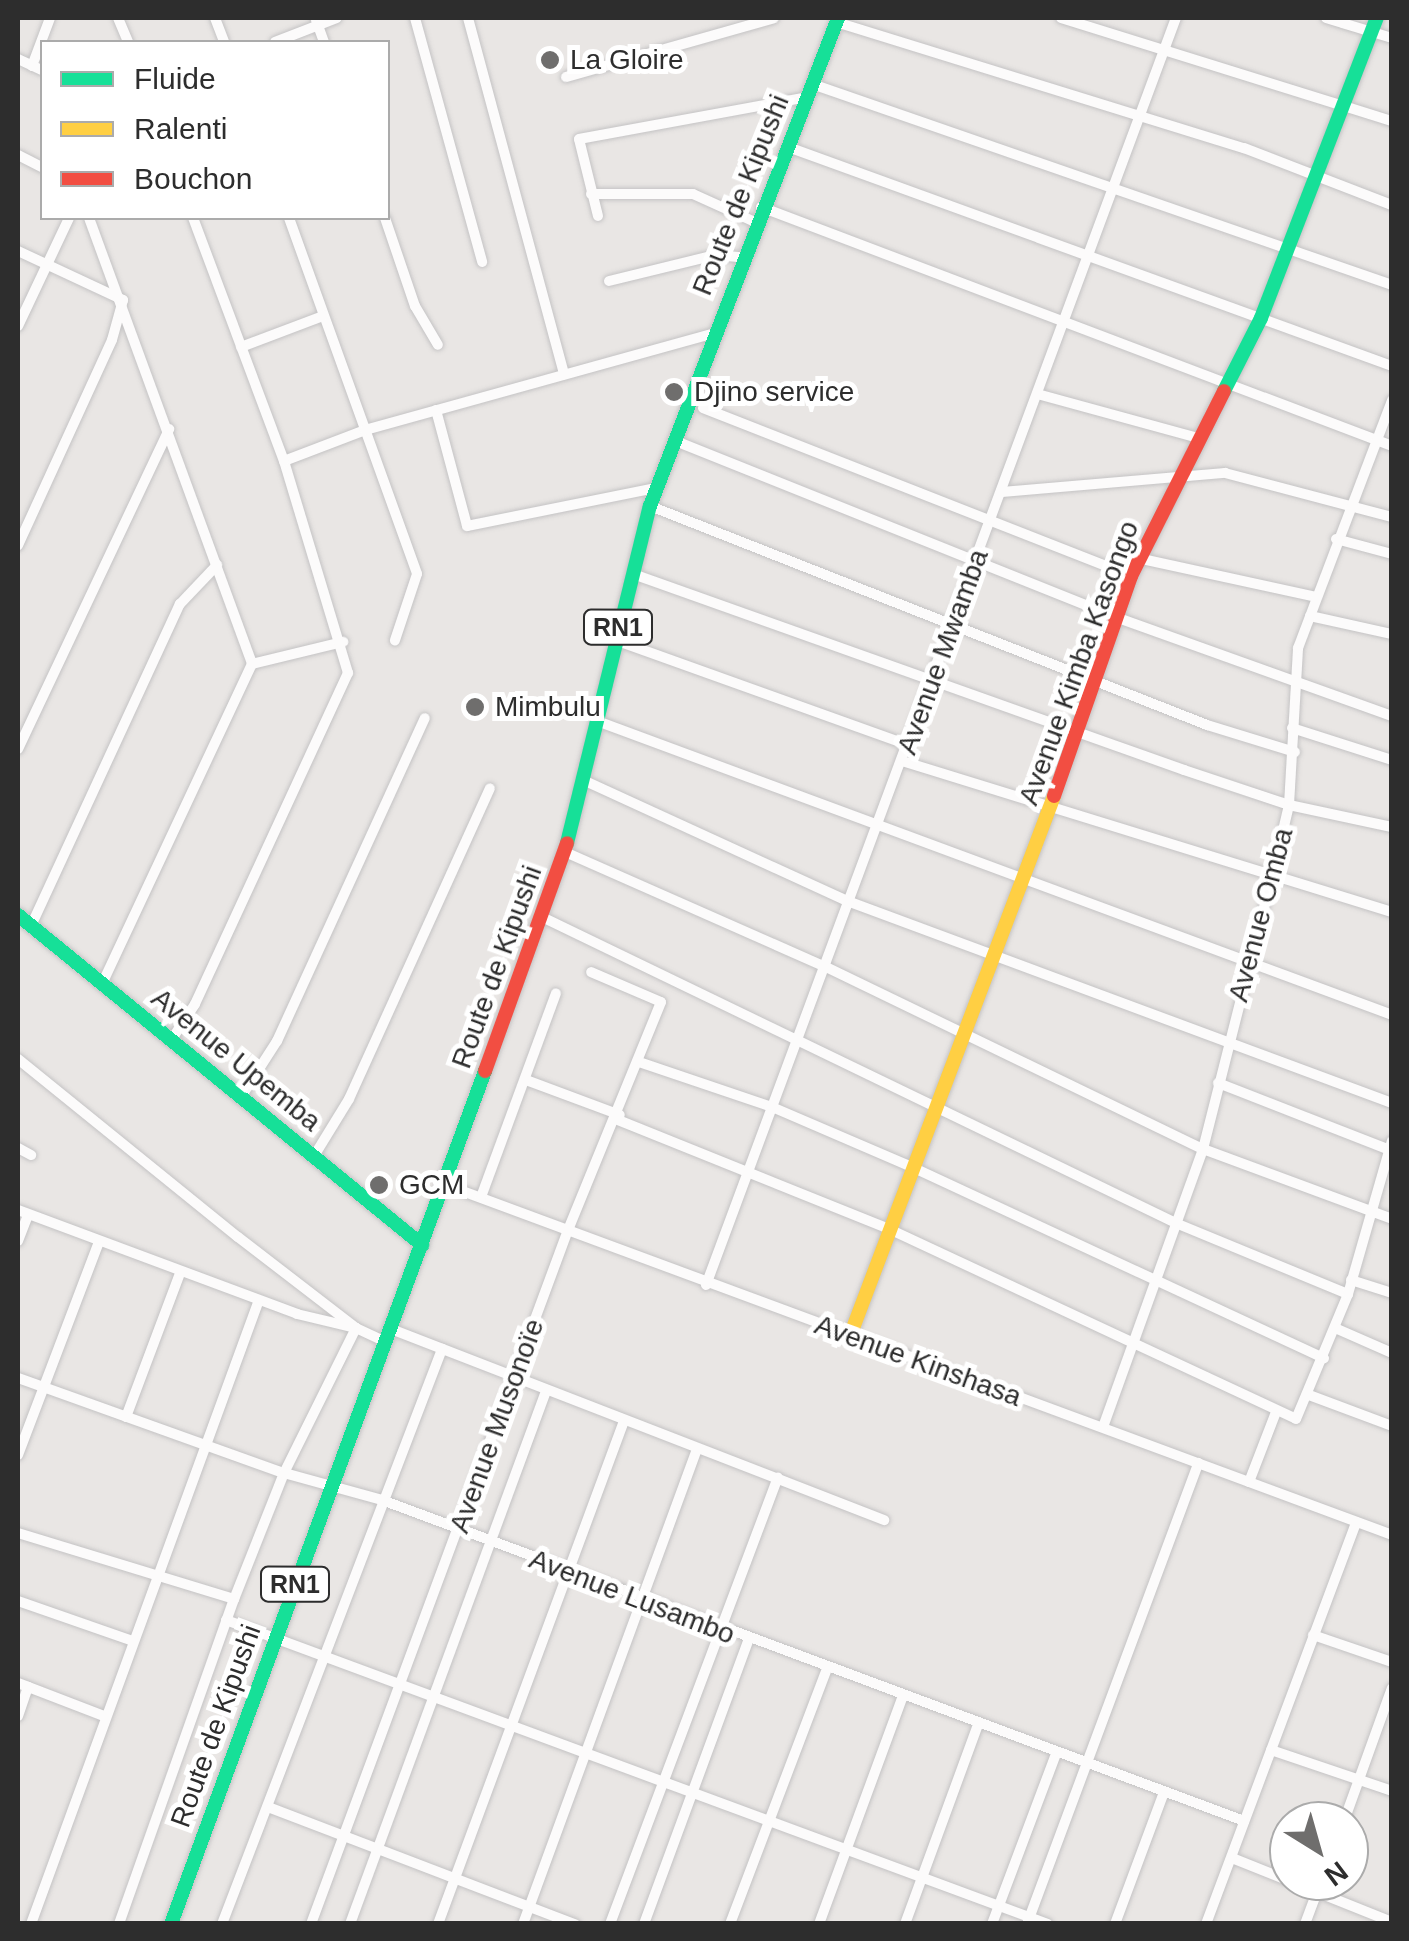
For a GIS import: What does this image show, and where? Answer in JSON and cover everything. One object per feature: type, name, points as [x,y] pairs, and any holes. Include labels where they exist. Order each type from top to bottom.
[{"type":"main road","name":"Route de Kipushi","points":[[171,1924],[542,917],[583,780],[650,506],[741,257],[837,20]]},
{"type":"main road","name":"Avenue Kimba Kasongo","points":[[850,1336],[1053,811],[1131,576],[1178,475],[1261,318],[1374,25]]},
{"type":"main road","name":"Avenue Upemba","points":[[18,915],[422,1246]]},
{"type":"street","points":[[279,40],[316,21],[337,18]]},
{"type":"street","points":[[415,18],[482,262]]},
{"type":"street","points":[[468,18],[564,374]]},
{"type":"street","points":[[566,77],[774,18]]},
{"type":"street","points":[[1061,18],[1166,47],[1392,121]]},
{"type":"street","name":"Avenue Mwamba","points":[[706,1285],[1041,395],[1176,18]]},
{"type":"street","points":[[1326,18],[1374,25],[1392,38]]},
{"type":"street","points":[[837,20],[1244,148],[1316,180],[1392,206]]},
{"type":"street","points":[[18,58],[37,68]]},
{"type":"street","points":[[598,216],[581,138],[810,91],[1113,187],[1392,285]]},
{"type":"street","points":[[787,146],[1392,366]]},
{"type":"street","points":[[591,194],[694,194],[758,214],[1067,320],[1392,446]]},
{"type":"street","points":[[18,326],[68,220]]},
{"type":"street","points":[[90,220],[123,300],[252,664],[102,984]]},
{"type":"street","points":[[172,1039],[195,1004],[348,673],[343,642],[284,461],[194,220]]},
{"type":"street","points":[[290,220],[418,579],[395,640]]},
{"type":"street","points":[[386,220],[415,306],[438,344]]},
{"type":"street","points":[[18,251],[123,300]]},
{"type":"street","points":[[609,281],[716,254],[741,257]]},
{"type":"street","points":[[18,545],[112,340],[123,300]]},
{"type":"street","points":[[242,347],[323,316]]},
{"type":"street","points":[[284,461],[364,430],[712,334]]},
{"type":"street","points":[[1041,395],[1198,438]]},
{"type":"street","name":"Avenue Omba","points":[[1103,1426],[1203,1149],[1289,805],[1295,752],[1293,681],[1336,538],[1392,400]]},
{"type":"street","points":[[703,408],[1131,576]]},
{"type":"street","points":[[436,410],[468,526],[656,488]]},
{"type":"street","points":[[18,750],[169,429]]},
{"type":"street","points":[[672,440],[1118,618],[1392,716]]},
{"type":"street","points":[[1002,492],[1178,475],[1252,477],[1392,516]]},
{"type":"street","points":[[650,506],[1096,681],[1295,752]]},
{"type":"street","points":[[1336,538],[1392,554]]},
{"type":"street","points":[[1142,559],[1316,597]]},
{"type":"street","points":[[31,926],[180,604],[217,565]]},
{"type":"street","points":[[632,574],[930,683],[1289,805],[1392,826]]},
{"type":"street","points":[[1310,616],[1392,634]]},
{"type":"street","points":[[615,640],[908,745]]},
{"type":"street","points":[[252,664],[343,642]]},
{"type":"street","points":[[241,1097],[277,1041],[425,718]]},
{"type":"street","points":[[597,720],[1248,966],[1392,1015]]},
{"type":"street","points":[[1292,728],[1392,760]]},
{"type":"street","points":[[902,761],[1053,811],[1392,912]]},
{"type":"street","points":[[583,780],[850,902],[1392,1103]]},
{"type":"street","points":[[314,1156],[349,1099],[490,788]]},
{"type":"street","points":[[564,852],[824,966],[1203,1149],[1392,1219]]},
{"type":"street","points":[[542,917],[800,1037],[1178,1224],[1348,1294]]},
{"type":"street","name":"Avenue Musonoïe","points":[[311,1924],[460,1532],[568,1230],[619,1117],[660,1001],[592,972]]},
{"type":"street","points":[[480,1197],[556,993]]},
{"type":"street","points":[[18,1059],[356,1328]]},
{"type":"street","points":[[639,1062],[772,1107],[914,1168],[1324,1358]]},
{"type":"street","points":[[526,1080],[889,1229],[1293,1418],[1309,1395],[1336,1328],[1368,1209],[1391,1147],[1218,1083]]},
{"type":"street","points":[[18,1148],[31,1156]]},
{"type":"street","name":"Avenue Kinshasa","points":[[446,1185],[706,1285],[1103,1426],[1392,1535]]},
{"type":"street","points":[[18,1241],[23,1212],[259,1300],[442,1349],[884,1520]]},
{"type":"street","points":[[18,1455],[99,1242]]},
{"type":"street","points":[[126,1417],[180,1273]]},
{"type":"street","points":[[1351,1280],[1392,1294]]},
{"type":"street","points":[[31,1924],[259,1300]]},
{"type":"street","points":[[119,1924],[226,1620],[284,1473],[356,1328]]},
{"type":"street","points":[[1336,1328],[1392,1353]]},
{"type":"street","points":[[222,1924],[268,1808],[321,1654],[442,1349]]},
{"type":"street","name":"Avenue Lusambo","points":[[18,1378],[205,1447],[382,1500],[748,1641],[1244,1821]]},
{"type":"street","name":"Avenue Musonoïe","points":[[350,1924],[546,1391]]},
{"type":"street","points":[[1309,1395],[1392,1426]]},
{"type":"street","points":[[1249,1482],[1276,1412]]},
{"type":"street","points":[[438,1924],[508,1725],[624,1421]]},
{"type":"street","points":[[523,1924],[697,1450]]},
{"type":"street","points":[[1029,1920],[1198,1463]]},
{"type":"street","points":[[610,1924],[778,1478]]},
{"type":"street","points":[[1206,1924],[1356,1522]]},
{"type":"street","points":[[18,1533],[234,1599]]},
{"type":"street","points":[[18,1601],[132,1640]]},
{"type":"street","points":[[226,1620],[432,1695],[663,1786],[920,1880],[1000,1903],[1029,1920],[1048,1924]]},
{"type":"street","points":[[1313,1634],[1392,1662]]},
{"type":"street","points":[[644,1924],[748,1641]]},
{"type":"street","points":[[730,1924],[827,1669]]},
{"type":"street","points":[[18,1716],[23,1685],[104,1716]]},
{"type":"street","points":[[1351,1801],[1392,1688]]},
{"type":"street","points":[[819,1924],[902,1698]]},
{"type":"street","points":[[905,1924],[978,1725]]},
{"type":"street","points":[[1271,1750],[1392,1791]]},
{"type":"street","points":[[992,1924],[1056,1754]]},
{"type":"street","points":[[1115,1924],[1164,1792]]},
{"type":"street","points":[[268,1808],[576,1924]]},
{"type":"street","points":[[1232,1858],[1269,1874]]},
{"type":"street","points":[[1335,1901],[1392,1922]]},
{"type":"traffic: fast","points":[[567,843],[650,506],[838,18]]},
{"type":"traffic: fast","points":[[1224,391],[1261,318],[1377,18]]},
{"type":"traffic: fast","points":[[18,915],[422,1245]]},
{"type":"traffic: fast","points":[[171,1924],[485,1071]]},
{"type":"traffic: slow","points":[[850,1336],[1054,796]]},
{"type":"traffic: jam","points":[[1054,796],[1131,576],[1224,391]]},
{"type":"traffic: jam","points":[[485,1071],[567,843]]},
{"type":"place","name":"La Gloire","points":[[550,60]]},
{"type":"place","name":"Djino service","points":[[674,392]]},
{"type":"place","name":"Mimbulu","points":[[475,707]]},
{"type":"place","name":"GCM","points":[[379,1185]]}]
